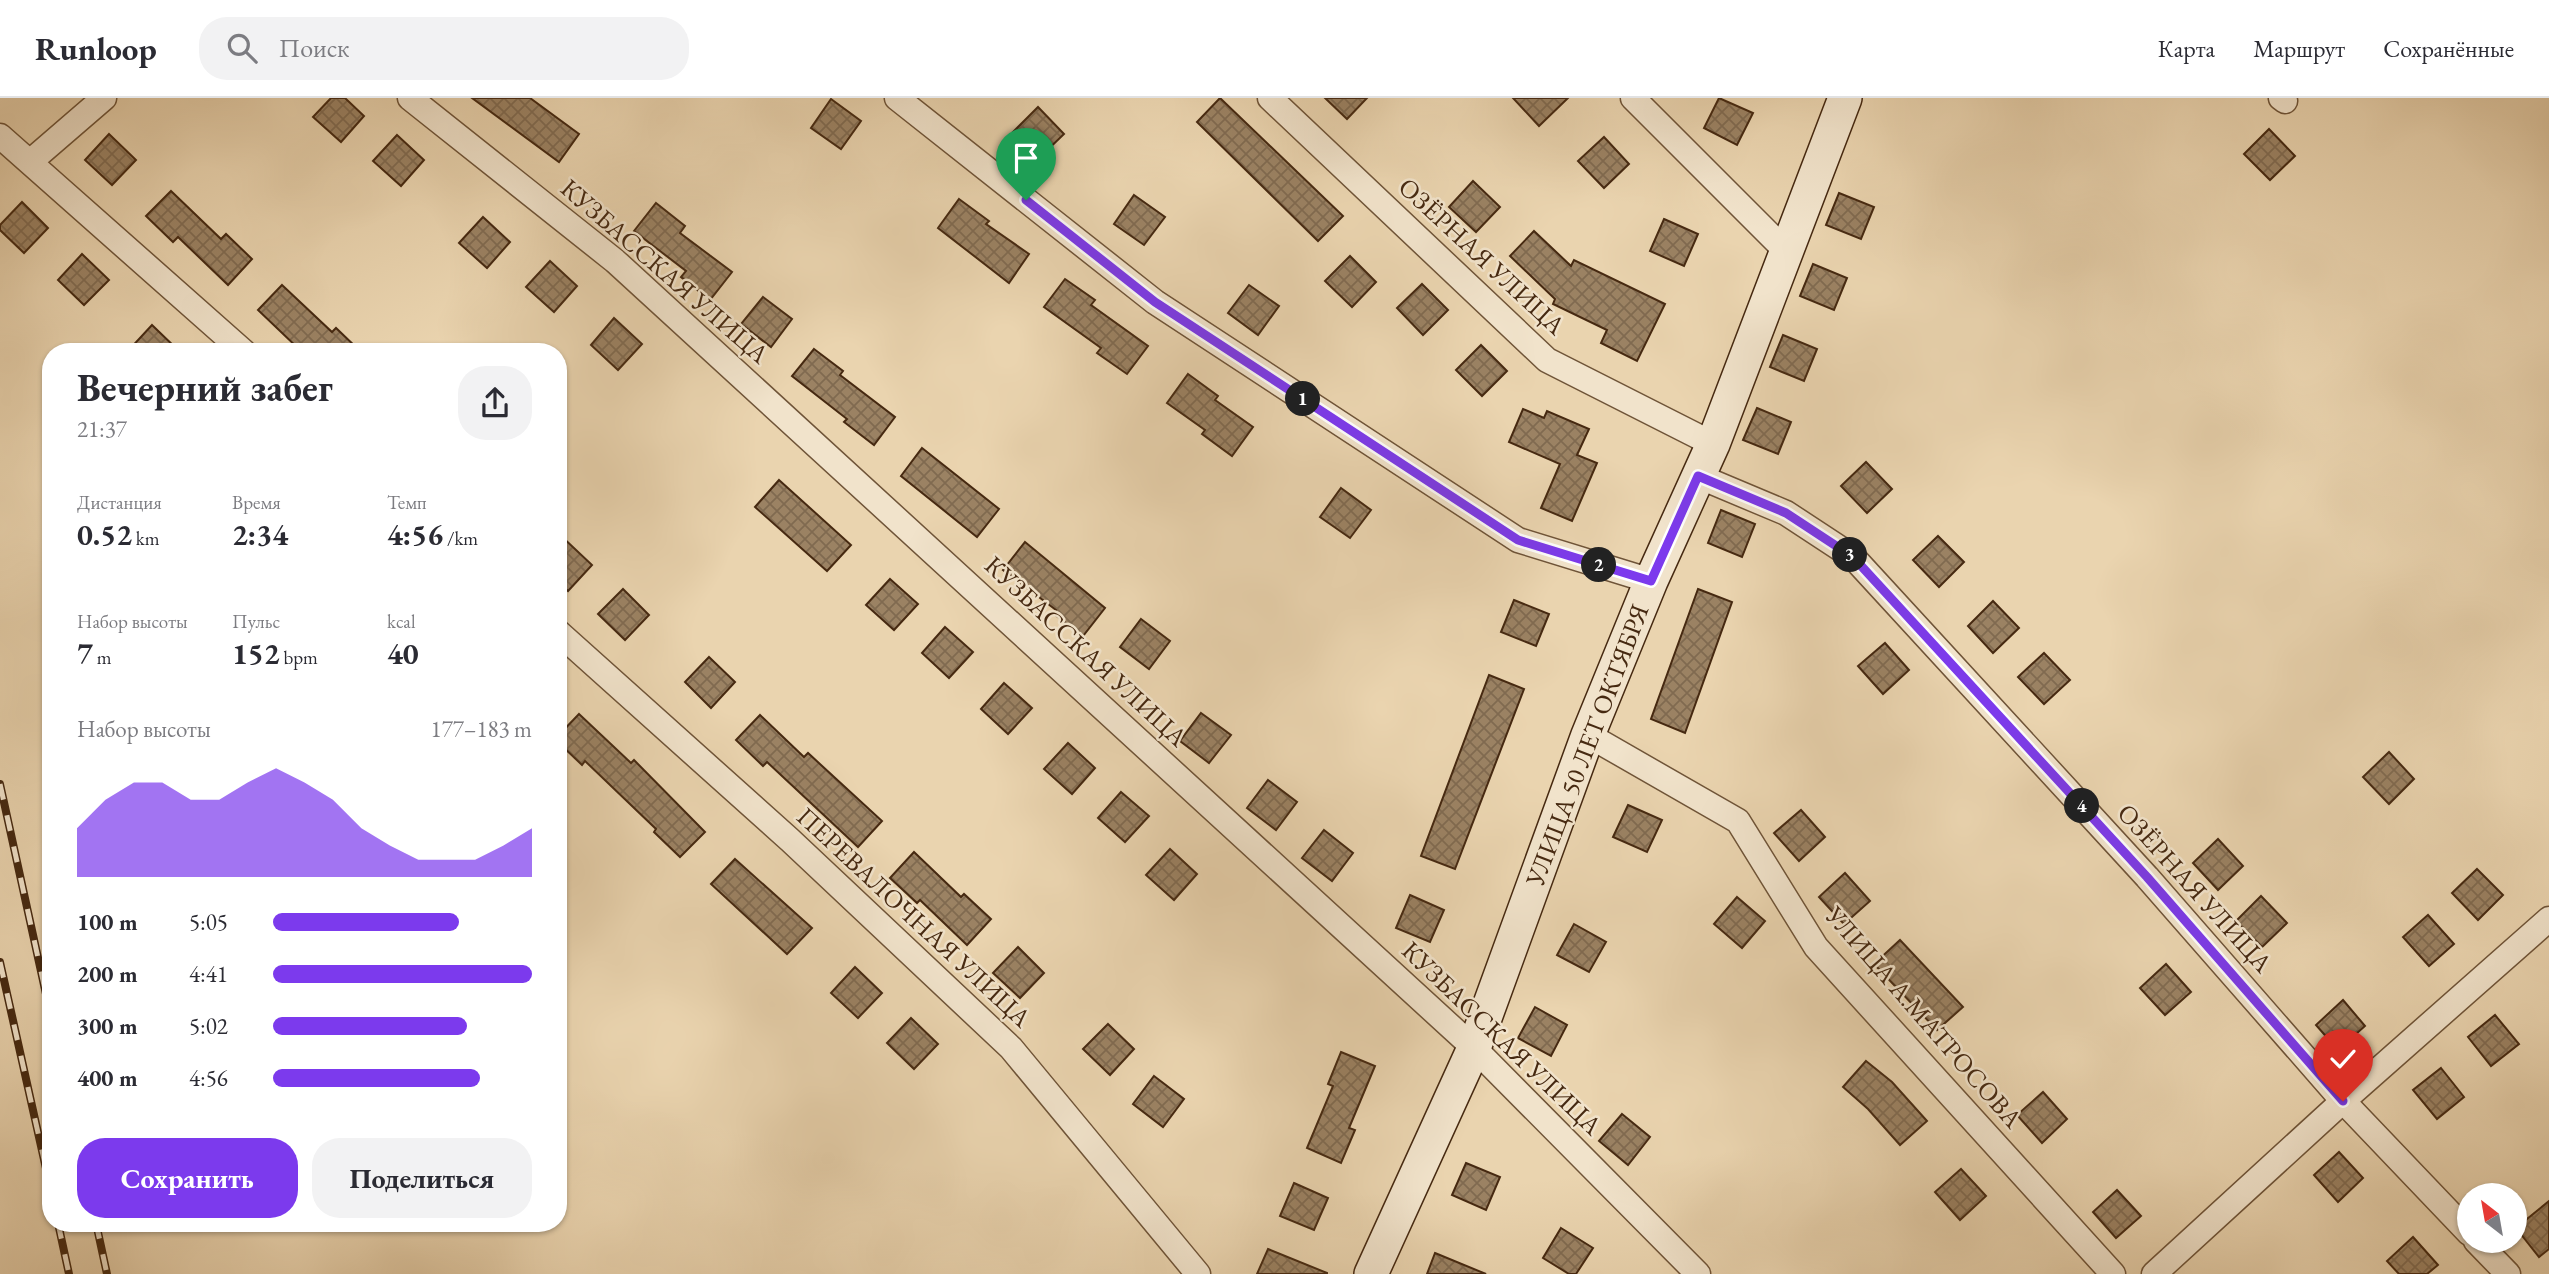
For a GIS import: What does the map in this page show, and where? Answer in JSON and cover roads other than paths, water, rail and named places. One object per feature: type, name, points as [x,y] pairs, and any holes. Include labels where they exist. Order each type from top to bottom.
[{"type":"main road","name":"УЛИЦА 50 ЛЕТ ОКТЯБРЯ","points":[[1371,1274],[1474,1048],[1588,735],[1651,581],[1713,444],[1845,98]]},
{"type":"street","points":[[31,161],[104,98]]},
{"type":"street","name":"КУЗБАССКАЯ УЛИЦА","points":[[410,98],[615,261],[1474,1048],[1698,1274]]},
{"type":"street","points":[[897,98],[1155,302],[1518,540],[1651,581]]},
{"type":"street","name":"ОЗЁРНАЯ УЛИЦА","points":[[1270,98],[1547,360],[1713,444]]},
{"type":"street","points":[[1633,98],[1788,253]]},
{"type":"street","points":[[0,136],[234,343]]},
{"type":"street","name":"ОЗЁРНАЯ УЛИЦА","points":[[1698,476],[1786,513],[1853,557],[2138,867],[2343,1101],[2457,1220]]},
{"type":"street","name":"ПЕРЕВАЛОЧНАЯ УЛИЦА","points":[[567,640],[790,840],[1010,1048],[1198,1274]]},
{"type":"street","name":"УЛИЦА А.МАТРОСОВА","points":[[1588,735],[1738,821],[1816,947],[2113,1274]]},
{"type":"street","points":[[2154,1274],[2343,1101],[2549,919]]},
{"type":"street","points":[[2488,1253],[2508,1274]]},
{"type":"railway","points":[[0,784],[42,976]]},
{"type":"railway","points":[[0,962],[42,1151]]},
{"type":"railway","points":[[60,1232],[69,1274]]},
{"type":"railway","points":[[98,1232],[107,1274]]}]
